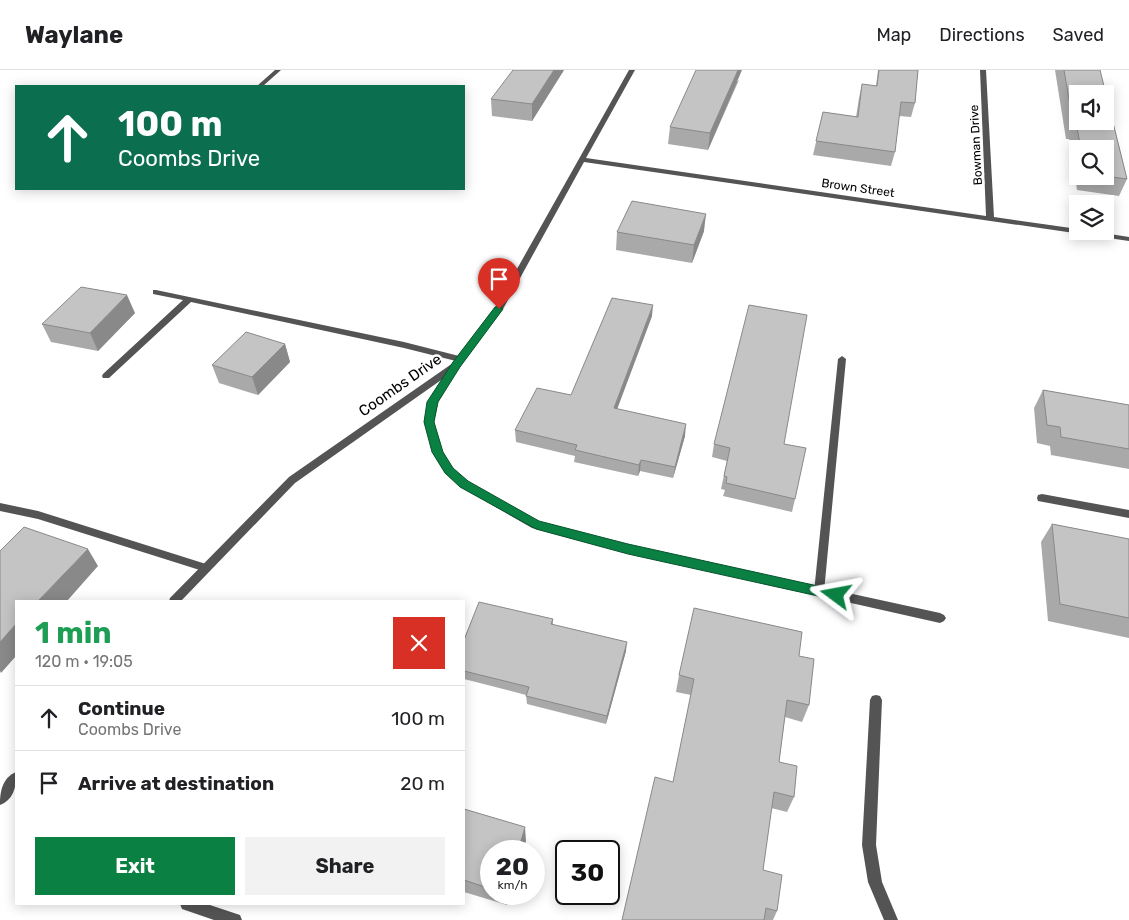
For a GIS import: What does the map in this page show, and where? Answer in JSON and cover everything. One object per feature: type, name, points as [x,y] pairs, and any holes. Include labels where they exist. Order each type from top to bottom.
[{"type":"street","points":[[261,85],[278,70]]},
{"type":"street","name":"Coombs Drive","points":[[175,600],[292,480],[458,362],[499,309],[632,70]]},
{"type":"street","name":"Bowman Drive","points":[[983,70],[990,219]]},
{"type":"street","name":"Brown Street","points":[[583,160],[1129,239]]},
{"type":"street","points":[[156,292],[404,344],[458,362],[433,402],[429,422],[437,452],[449,470],[464,484],[536,525],[628,549],[940,618]]},
{"type":"street","points":[[106,376],[189,299]]},
{"type":"street","points":[[819,592],[842,359]]},
{"type":"street","points":[[1042,498],[1129,514]]},
{"type":"street","points":[[0,507],[38,515],[206,568]]},
{"type":"street","points":[[876,700],[869,845],[876,882],[892,920]]},
{"type":"street","points":[[0,799],[15,779]]},
{"type":"street","points":[[190,905],[235,920]]},
{"type":"building","points":[[513,70],[554,70],[532,104],[491,99]]},
{"type":"building","points":[[696,70],[738,70],[710,133],[670,127]]},
{"type":"building","points":[[879,70],[918,70],[915,103],[901,102],[895,152],[816,141],[823,112],[858,117],[862,84],[877,86]]},
{"type":"building","points":[[1064,70],[1100,70],[1104,85],[1069,85],[1069,99]]},
{"type":"building","points":[[1114,127],[1127,179],[1114,177],[1114,140],[1079,140],[1077,130],[1114,130]]},
{"type":"building","points":[[632,201],[706,214],[694,245],[617,232]]},
{"type":"building","points":[[81,287],[127,295],[90,333],[42,324]]},
{"type":"building","points":[[612,298],[653,305],[614,408],[686,424],[675,467],[641,460],[639,465],[575,450],[577,445],[515,430],[537,388],[571,395]]},
{"type":"building","points":[[749,305],[807,315],[784,444],[806,448],[795,499],[726,483],[727,477],[724,476],[730,448],[714,444]]},
{"type":"building","points":[[246,332],[285,344],[252,377],[212,365]]},
{"type":"building","points":[[1043,390],[1129,405],[1129,449],[1061,437],[1060,427],[1047,425]]},
{"type":"building","points":[[1052,524],[1129,539],[1129,618],[1060,604]]},
{"type":"building","points":[[24,527],[88,549],[39,600],[15,600],[15,625],[0,642],[0,551]]},
{"type":"building","points":[[479,602],[553,619],[551,624],[627,642],[607,716],[526,696],[529,687],[465,671],[465,637]]},
{"type":"building","points":[[694,608],[802,632],[799,656],[814,659],[809,705],[787,700],[779,762],[797,766],[794,797],[774,792],[763,870],[782,875],[777,911],[766,908],[764,920],[622,920],[655,777],[673,782],[694,679],[679,675]]},
{"type":"building","points":[[465,809],[525,827],[521,840],[480,840],[480,885],[465,880]]},
{"type":"route","points":[[499,309],[456,365],[433,402],[429,422],[437,452],[449,470],[464,484],[536,525],[628,549],[836,595]]}]
